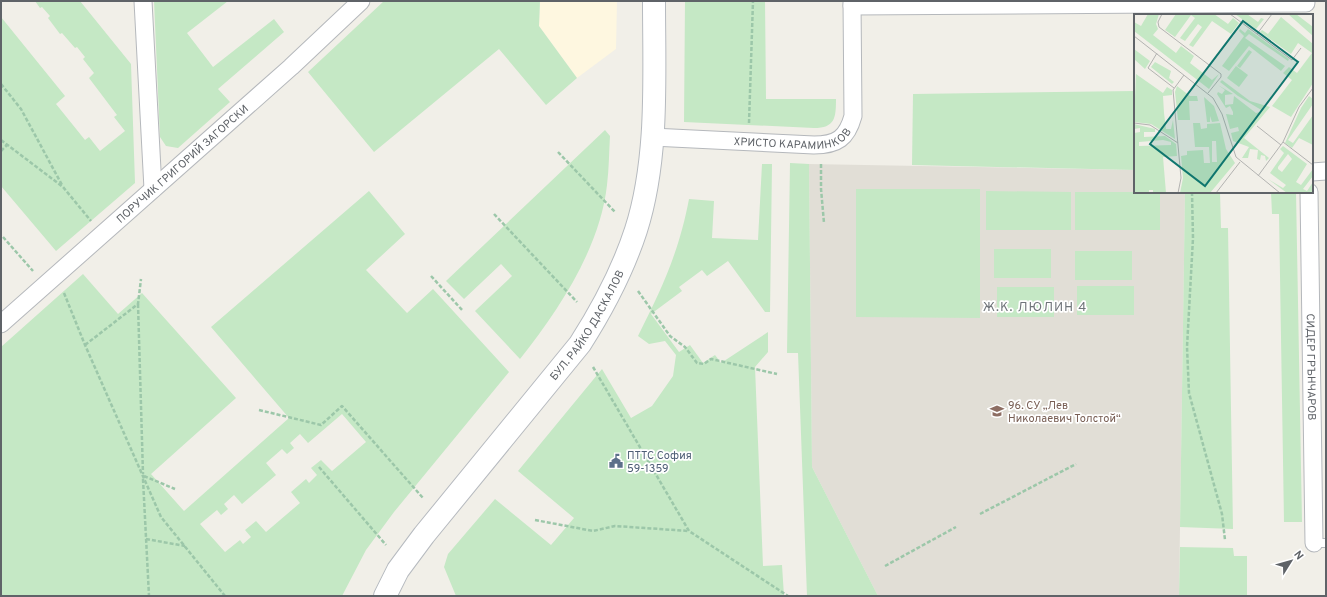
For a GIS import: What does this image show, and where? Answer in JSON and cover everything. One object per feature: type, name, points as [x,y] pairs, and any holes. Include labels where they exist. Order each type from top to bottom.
[{"type":"street","points":[[143,1],[153,189]]},
{"type":"street","name":"ПОРУЧИК ГРИГОРИЙ ЗАГОРСКИ","points":[[1,324],[361,1]]},
{"type":"street","name":"БУЛ. РАЙКО ДАСКАЛОВ","points":[[385,596],[398,570],[424,535],[580,344],[600,313],[625,262],[637,228],[645,192],[652,137],[654,1]]},
{"type":"street","points":[[852,3],[1306,6]]},
{"type":"street","name":"ХРИСТО КАРАМИНКОВ","points":[[652,137],[821,145],[836,142],[844,135],[850,126],[853,116],[852,3]]},
{"type":"street","points":[[1313,172],[1326,171]]},
{"type":"street","name":"СИДЕР ГРЪНЧАРОВ","points":[[1309,193],[1320,543]]},
{"type":"path","points":[[748,142],[753,1]]},
{"type":"path","points":[[1,84],[21,109],[63,187],[102,234]]},
{"type":"path","points":[[1,140],[63,187]]},
{"type":"path","points":[[1,151],[8,145]]},
{"type":"path","points":[[821,145],[821,189],[824,223]]},
{"type":"path","points":[[558,152],[615,212]]},
{"type":"path","points":[[1192,193],[1193,238],[1187,347],[1189,393],[1222,514],[1224,540]]},
{"type":"path","points":[[494,214],[577,302]]},
{"type":"path","points":[[3,237],[51,280],[85,345],[161,517],[225,596]]},
{"type":"path","points":[[431,276],[463,311]]},
{"type":"path","points":[[141,279],[138,304],[143,476],[149,596]]},
{"type":"path","points":[[638,291],[670,336],[685,347],[697,363],[704,364],[711,360],[777,374]]},
{"type":"path","points":[[85,345],[138,304]]},
{"type":"path","points":[[593,367],[689,531],[788,596]]},
{"type":"path","points":[[259,410],[321,425],[342,406],[423,498]]},
{"type":"path","points":[[980,514],[1076,464]]},
{"type":"path","points":[[319,467],[386,545]]},
{"type":"path","points":[[143,476],[175,489]]},
{"type":"path","points":[[535,520],[594,531],[615,526],[689,531]]},
{"type":"path","points":[[884,566],[956,527]]},
{"type":"path","points":[[146,539],[185,546]]},
{"type":"shaded area","points":[[540,1],[617,1],[616,49],[577,78],[539,26]]},
{"type":"shaded area","name":"96. СУ „Лев Николаевич Толстой“","points":[[809,164],[1134,170],[1134,193],[1185,193],[1179,596],[878,596],[812,467]]},
{"type":"green space","points":[[35,1],[80,1],[131,64],[135,183],[56,251],[1,186],[1,17],[65,96],[56,104],[85,140],[89,137],[100,151],[125,131],[114,117],[117,115],[89,78],[94,73],[83,59],[85,57],[62,33],[60,34],[48,18],[50,16],[42,7],[40,8]]},
{"type":"green space","points":[[154,1],[228,1],[187,33],[213,67],[274,19],[284,32],[218,89],[230,102],[178,148],[166,146],[160,137]]},
{"type":"green space","points":[[384,1],[540,1],[539,26],[577,78],[546,105],[499,49],[374,152],[308,72]]},
{"type":"green space","points":[[685,1],[765,1],[766,99],[836,99],[836,112],[833,121],[821,128],[684,122]]},
{"type":"green space","points":[[1134,91],[1134,170],[912,165],[913,94]]},
{"type":"green space","points":[[605,130],[610,136],[608,179],[603,209],[596,232],[587,255],[563,299],[520,359],[475,311],[512,276],[501,264],[464,299],[446,281]]},
{"type":"green space","points":[[790,163],[809,164],[812,467],[878,596],[807,596],[798,353],[787,353]]},
{"type":"green space","points":[[762,164],[772,164],[770,312],[765,312],[728,261],[707,276],[702,270],[679,287],[682,291],[651,314],[679,352],[690,345],[703,363],[715,355],[721,363],[768,332],[768,352],[755,367],[763,566],[782,565],[784,596],[456,596],[444,567],[448,554],[495,499],[551,545],[574,518],[518,471],[602,369],[631,418],[652,406],[673,376],[676,355],[665,341],[649,344],[638,336],[655,302],[675,253],[689,199],[714,201],[712,238],[758,240]]},
{"type":"green space","points":[[856,189],[980,189],[980,318],[856,317]]},
{"type":"green space","points":[[369,191],[405,234],[366,270],[407,313],[433,289],[509,372],[394,512],[366,550],[342,596],[1,596],[1,347],[83,274],[118,314],[142,293],[236,398],[151,474],[184,511],[289,418],[211,327]],"holes":[[[342,414],[366,442],[332,471],[321,460],[311,468],[317,475],[309,483],[306,479],[291,492],[300,503],[266,532],[256,521],[245,530],[251,537],[243,544],[240,540],[225,552],[200,524],[217,510],[221,515],[228,509],[224,504],[234,495],[242,504],[276,475],[266,463],[282,449],[287,454],[294,448],[290,443],[300,434],[308,443]]]},
{"type":"green space","points":[[986,191],[1071,192],[1071,230],[986,230]]},
{"type":"green space","points":[[1075,192],[1160,193],[1160,230],[1075,230]]},
{"type":"green space","points":[[1185,193],[1220,193],[1221,228],[1228,228],[1233,529],[1180,527]]},
{"type":"green space","points":[[1271,193],[1296,193],[1302,522],[1284,522],[1279,214],[1272,214]]},
{"type":"green space","points":[[994,249],[1051,249],[1051,278],[994,278]]},
{"type":"green space","points":[[1075,251],[1132,251],[1132,280],[1075,280]]},
{"type":"green space","points":[[1077,286],[1134,286],[1134,315],[1077,315]]},
{"type":"green space","points":[[997,287],[1054,287],[1054,317],[997,317]]},
{"type":"green space","points":[[1180,547],[1233,548],[1234,556],[1247,556],[1247,596],[1179,596]]},
{"type":"place","name":"96. СУ „Лев Николаевич Толстой“","points":[[997,411]]},
{"type":"place","name":"ПТТС София 59-1359","points":[[616,461]]},
{"type":"district","name":"Ж.К. ЛЮЛИН 4","points":[[1035,306]]}]
